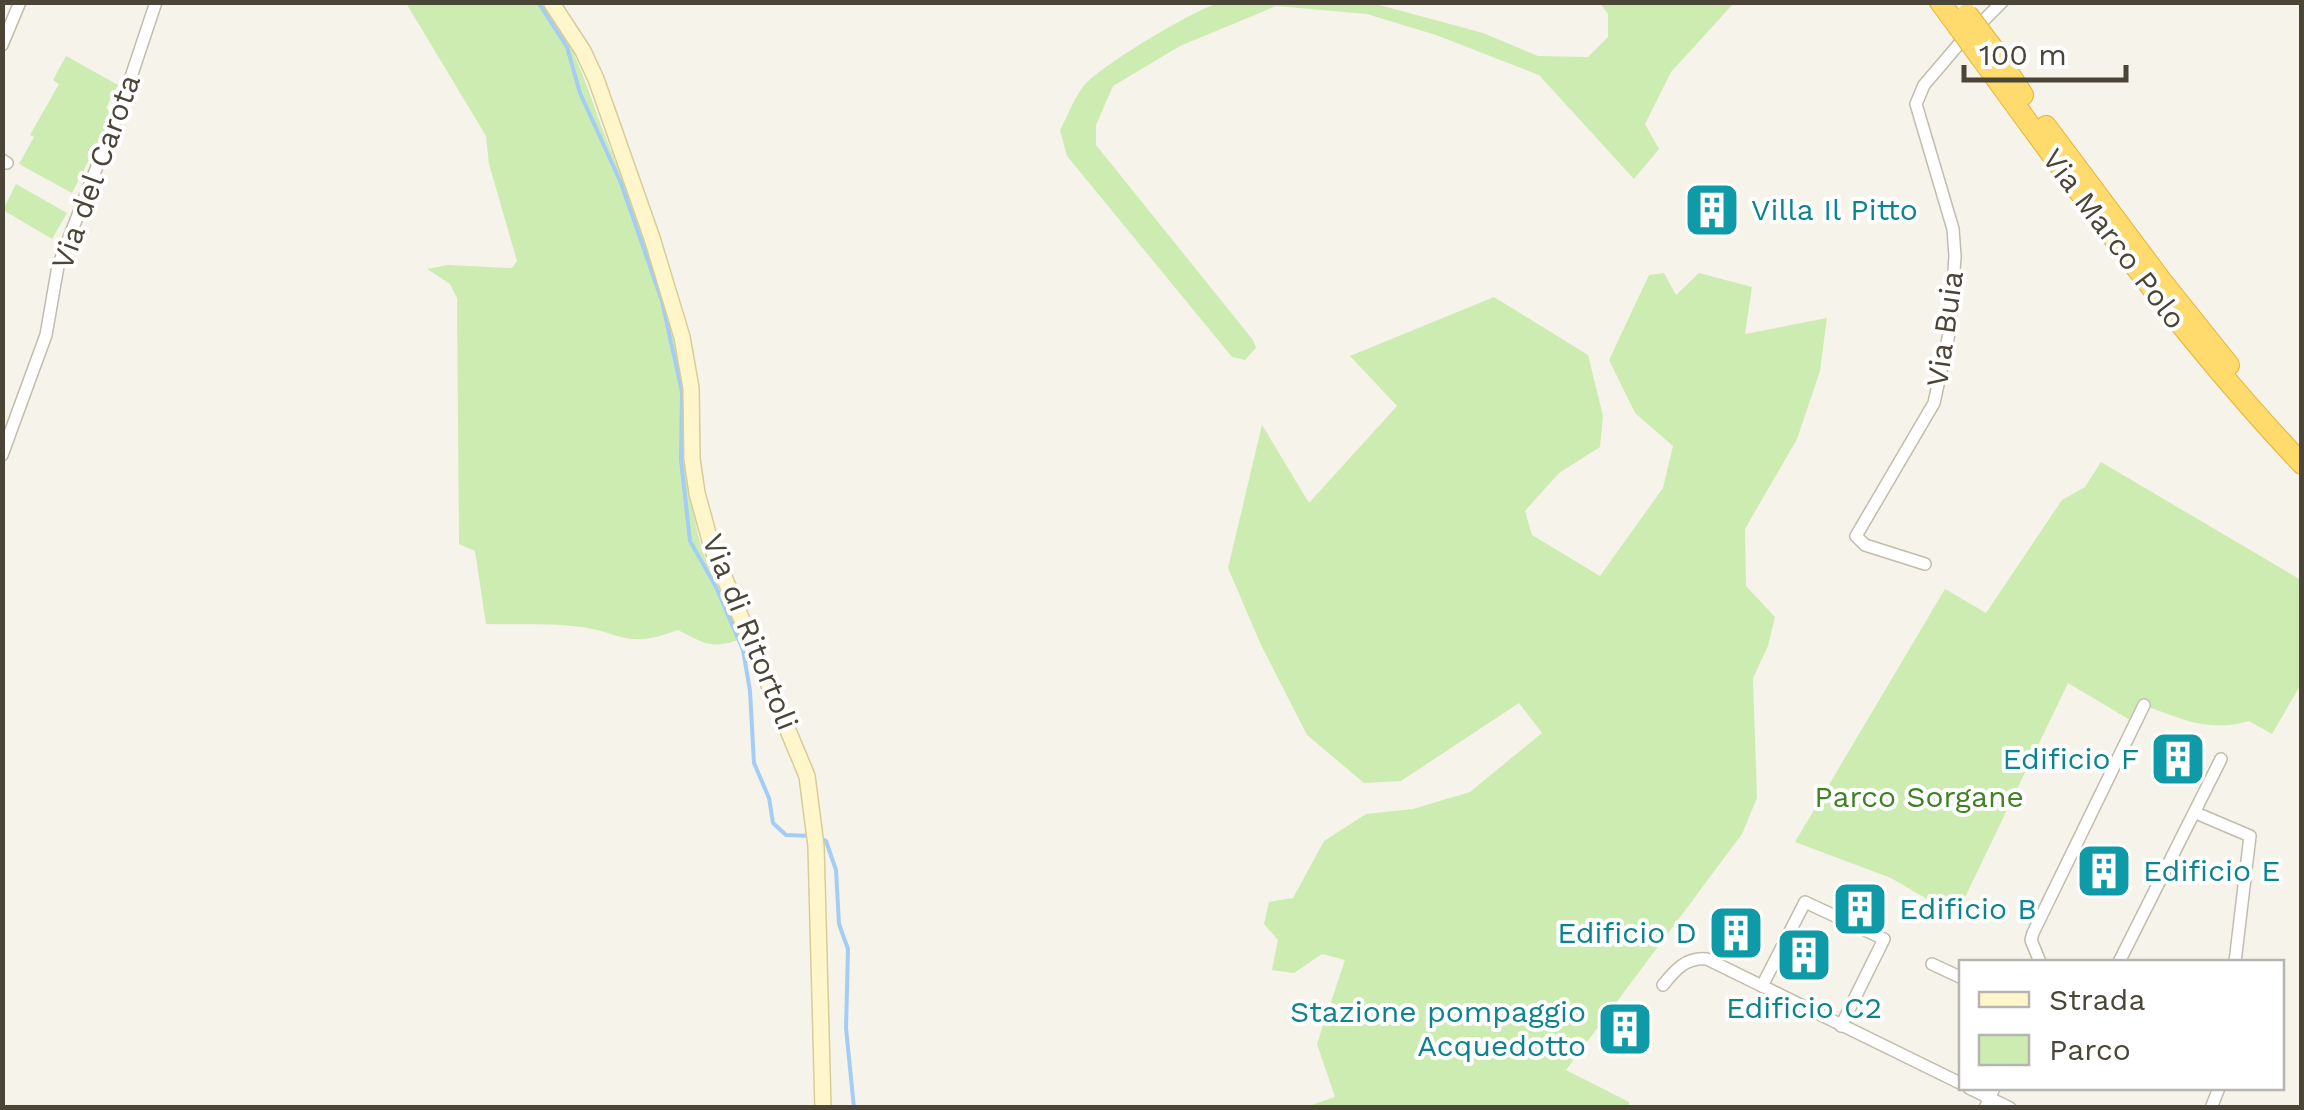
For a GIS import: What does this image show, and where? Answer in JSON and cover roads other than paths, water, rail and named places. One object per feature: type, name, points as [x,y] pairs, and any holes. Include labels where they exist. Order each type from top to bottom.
[{"type":"highway","name":"Via Marco Polo","points":[[1940,2],[1965,21],[2052,158],[2183,332],[2302,464]]},
{"type":"highway","name":"Via Marco Polo","points":[[1986,53],[2248,388],[2302,444]]},
{"type":"street","points":[[2,45],[6,21],[20,2]]},
{"type":"street","name":"Via del Carota","points":[[2,456],[46,336],[58,266],[156,2]]},
{"type":"street","name":"Via di Ritortoli","points":[[550,2],[583,51],[596,79],[665,277],[688,371],[692,459],[712,548],[807,776],[816,839],[824,1108]]},
{"type":"street","name":"Via Buia","points":[[1925,564],[1865,546],[1856,536],[1934,404],[1951,311],[1955,256],[1952,228],[1916,104],[1965,21],[2002,2]]},
{"type":"street","points":[[2039,960],[2031,940],[2033,934],[2144,706]]},
{"type":"street","points":[[2120,960],[2221,760]]},
{"type":"street","points":[[2196,812],[2250,836],[2235,960]]},
{"type":"street","points":[[1762,986],[1804,902],[1884,939],[1841,1026]]},
{"type":"street","points":[[1663,985],[1683,964],[1698,958],[1707,960],[1959,1083]]},
{"type":"street","points":[[1932,964],[1959,977]]},
{"type":"street","points":[[1989,1097],[2010,1108]]},
{"type":"waterway","points":[[538,2],[567,47],[580,93],[621,183],[662,301],[682,392],[681,460],[690,541],[716,587],[743,650],[754,763],[769,798],[773,823],[786,835],[811,836]]},
{"type":"waterway","points":[[820,838],[826,841],[836,870],[839,924],[848,949],[846,1028],[854,1108]]},
{"type":"place","name":"Villa Il Pitto","points":[[1712,210]]},
{"type":"place","name":"Edificio F","points":[[2178,759]]},
{"type":"place","name":"Edificio E","points":[[2104,871]]},
{"type":"place","name":"Edificio B","points":[[1860,909]]},
{"type":"place","name":"Edificio D","points":[[1736,933]]},
{"type":"place","name":"Edificio C2","points":[[1804,955]]},
{"type":"place","name":"Stazione pompaggio Acquedotto","points":[[1625,1029]]},
{"type":"park label","name":"Parco Sorgane","points":[[1919,797]]}]
